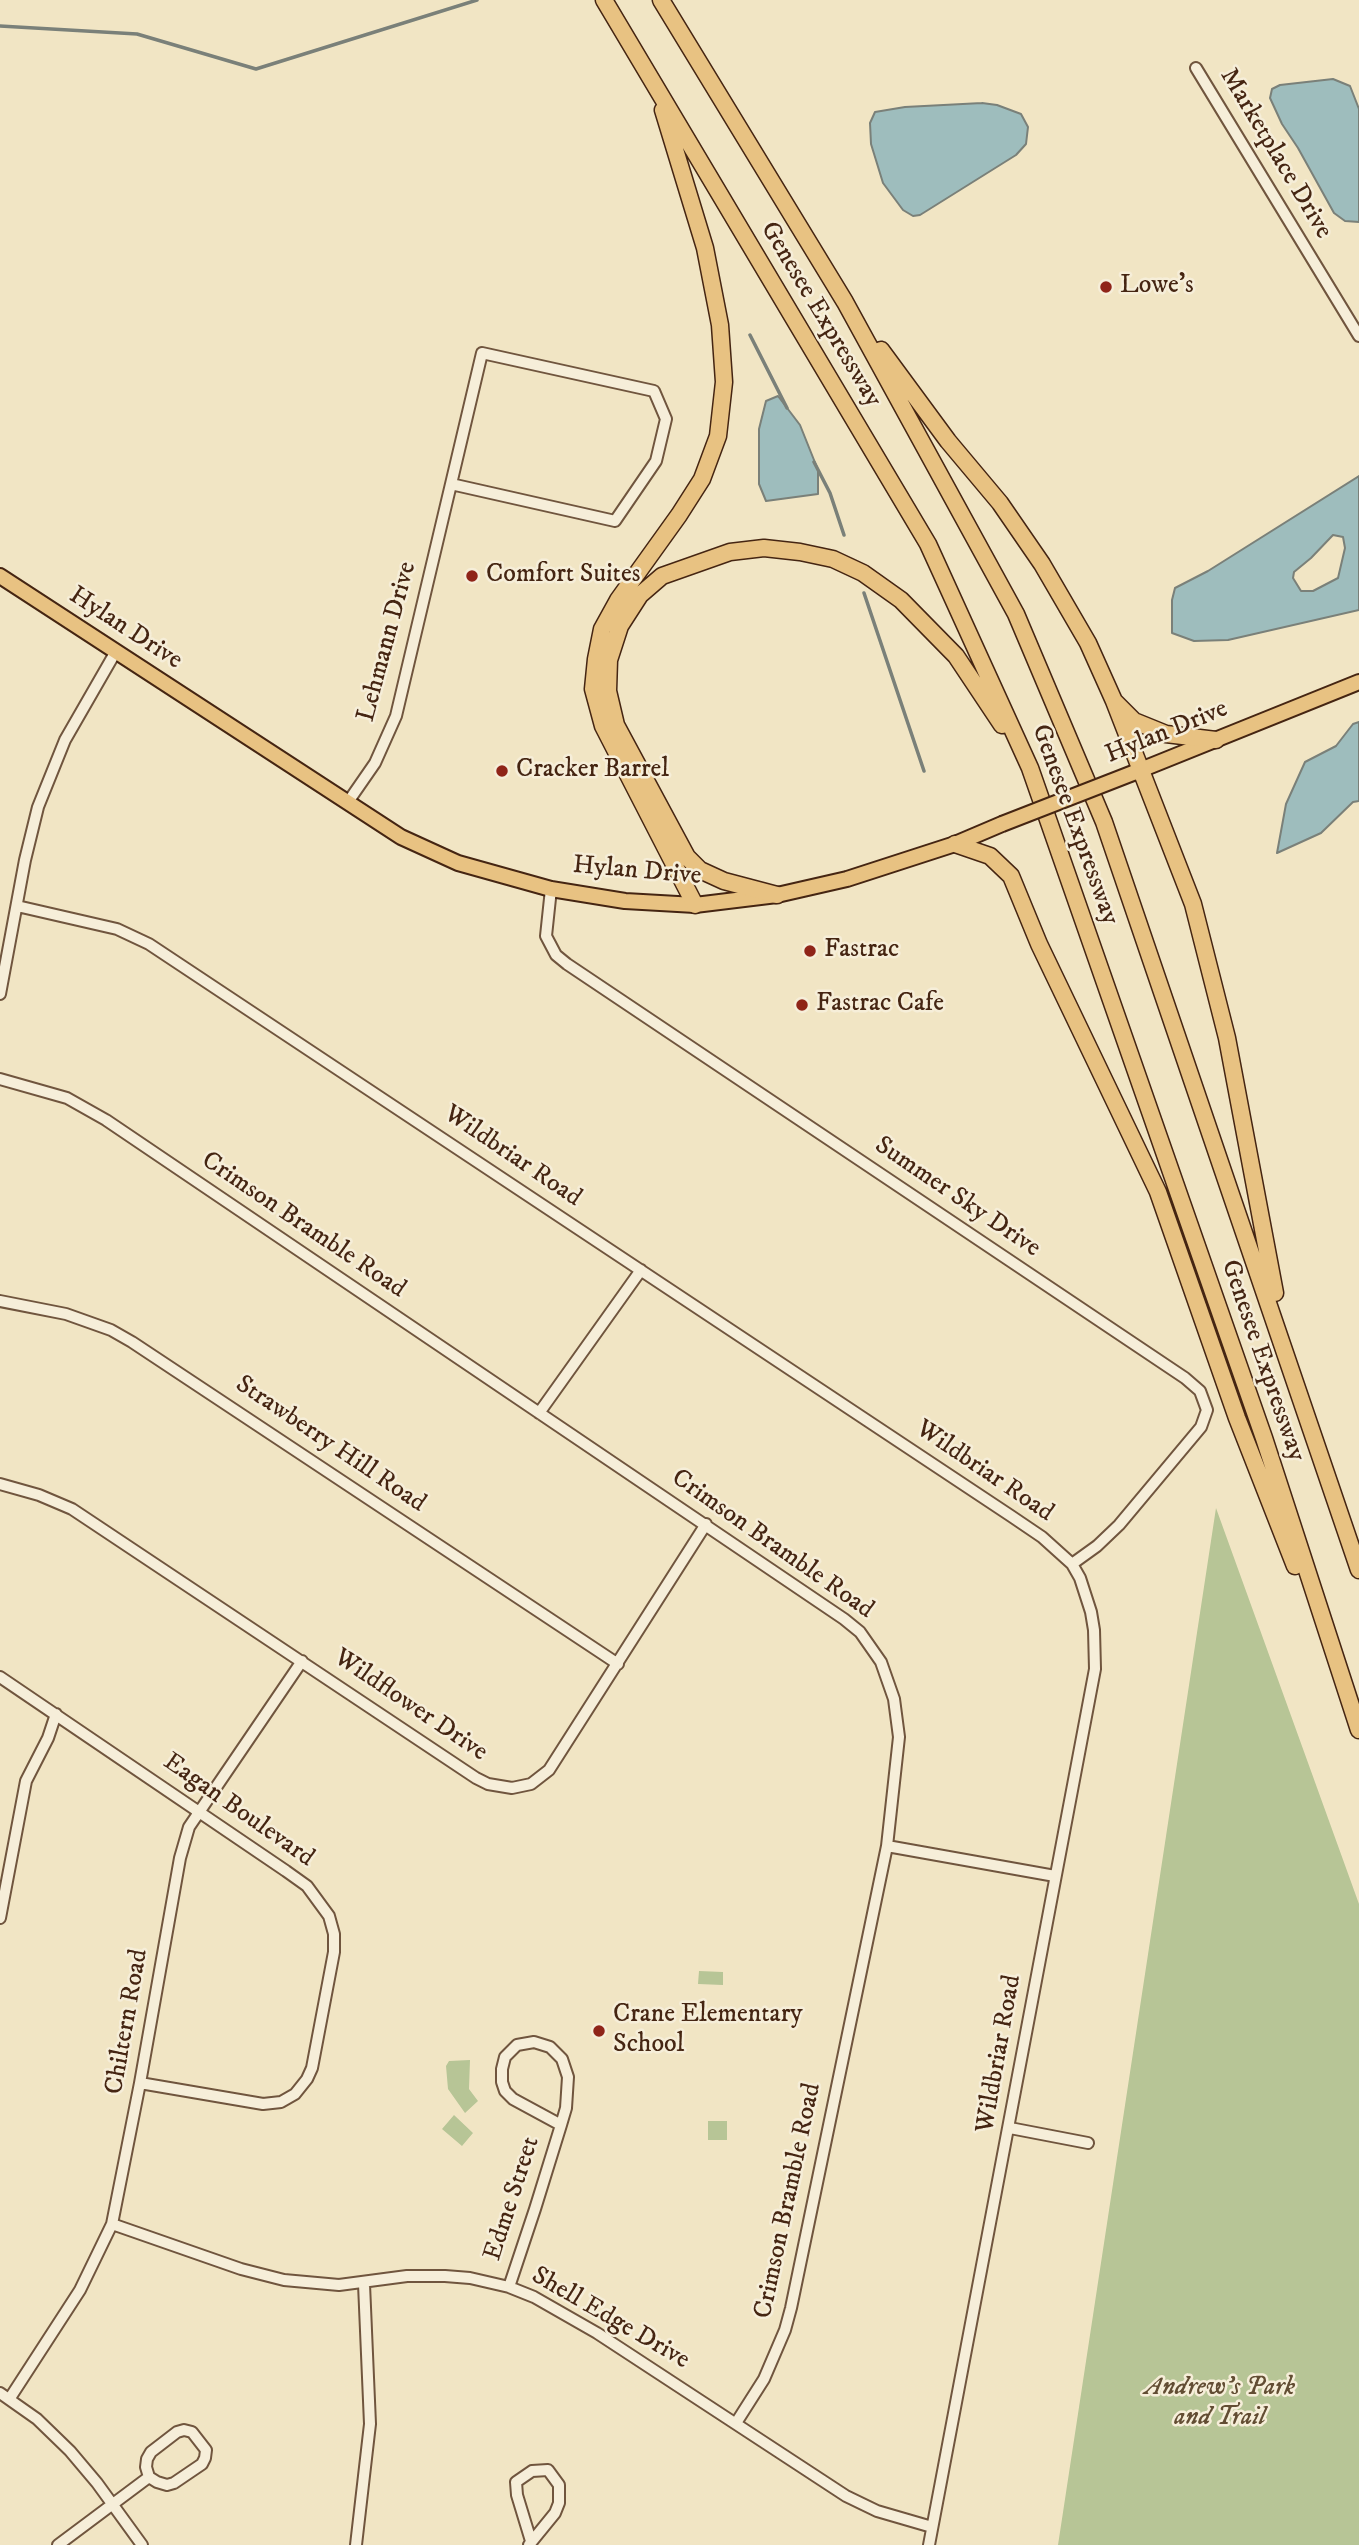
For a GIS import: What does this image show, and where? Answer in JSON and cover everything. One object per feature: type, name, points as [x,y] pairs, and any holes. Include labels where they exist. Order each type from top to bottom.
[{"type":"highway","name":"Genesee Expressway","points":[[604,0],[928,544],[1030,768],[1264,1438],[1357,1726]]},
{"type":"highway","name":"Genesee Expressway","points":[[661,0],[845,302],[1016,614],[1093,797],[1285,1347],[1359,1570]]},
{"type":"highway","points":[[655,84],[705,248],[720,325],[724,382],[718,436],[702,479],[618,600],[602,629],[593,689],[603,726],[695,905]]},
{"type":"highway","points":[[845,302],[948,441],[1000,503],[1042,564],[1088,643],[1114,701],[1137,772],[1192,904],[1227,1038],[1285,1347]]},
{"type":"highway","points":[[777,895],[714,876],[700,870],[687,857],[616,724],[608,691],[609,660],[620,626],[640,595],[662,576],[730,552],[764,548],[833,559],[863,573],[901,600],[956,656],[1030,768]]},
{"type":"highway","points":[[1114,701],[1133,720],[1166,734],[1216,740]]},
{"type":"highway","points":[[955,844],[990,856],[1011,876],[1038,944],[1158,1192],[1237,1418],[1357,1726]]},
{"type":"main road","name":"Hylan Drive","points":[[0,576],[401,837],[458,863],[551,890],[625,901],[695,905],[777,895],[847,879],[955,844],[1359,682]]},
{"type":"street","name":"Marketplace Drive","points":[[1196,68],[1359,336]]},
{"type":"street","name":"Lehmann Drive","points":[[348,803],[375,763],[396,716],[482,353],[654,391],[666,419],[656,461],[615,521],[451,484]]},
{"type":"street","points":[[0,995],[31,833],[47,781],[75,721],[115,653]]},
{"type":"street","name":"Summer Sky Drive","points":[[551,890],[545,936],[556,955],[567,964],[1200,1391],[1207,1410],[1201,1427],[1119,1525],[1097,1546],[1072,1564]]},
{"type":"street","name":"Wildbriar Road","points":[[17,906],[117,929],[149,944],[1021,1523],[1072,1564],[1080,1578],[1094,1630],[1095,1669],[929,2545]]},
{"type":"street","name":"Crimson Bramble Road","points":[[0,1079],[67,1098],[106,1120],[844,1619],[860,1632],[881,1662],[894,1699],[899,1737],[887,1846],[791,2308],[776,2354],[764,2379],[736,2423]]},
{"type":"street","points":[[539,1413],[641,1270]]},
{"type":"street","name":"Strawberry Hill Road","points":[[0,1301],[89,1321],[132,1342],[618,1664]]},
{"type":"street","name":"Wildflower Drive","points":[[0,1483],[40,1495],[72,1509],[476,1778],[488,1784],[512,1788],[531,1784],[549,1770],[706,1524]]},
{"type":"street","name":"Chiltern Road","points":[[5,2396],[80,2290],[113,2224],[180,1858],[190,1828],[302,1661]]},
{"type":"street","name":"Eagan Boulevard","points":[[0,1677],[307,1886],[329,1916],[334,1934],[334,1952],[312,2068],[295,2094],[272,2104],[140,2083]]},
{"type":"street","points":[[0,1918],[26,1781],[48,1738],[56,1714]]},
{"type":"street","points":[[887,1846],[1055,1876]]},
{"type":"street","name":"Edme Street","points":[[509,2287],[561,2124],[566,2108],[568,2077],[562,2059],[550,2047],[534,2042],[517,2045],[505,2057],[502,2082],[505,2091],[513,2099],[561,2124]]},
{"type":"street","points":[[1010,2128],[1088,2143]]},
{"type":"street","name":"Shell Edge Drive","points":[[113,2224],[264,2276],[316,2285],[364,2284],[407,2276],[445,2276],[470,2278],[509,2287],[534,2297],[597,2333],[855,2501],[877,2511],[932,2527]]},
{"type":"street","points":[[356,2545],[370,2424],[364,2284]]},
{"type":"street","points":[[5,2396],[37,2419],[70,2451],[142,2545]]},
{"type":"street","points":[[177,2432],[192,2432],[206,2450],[202,2464],[174,2483],[157,2482],[149,2477],[146,2467],[151,2452],[177,2432]]},
{"type":"street","points":[[548,2470],[559,2485],[559,2502],[548,2523],[530,2543],[517,2496],[516,2482],[532,2471],[548,2470]]},
{"type":"street","points":[[58,2545],[149,2477]]},
{"type":"green space","name":"Andrew's Park and Trail","points":[[1216,1508],[1359,1904],[1359,2545],[1058,2545]]},
{"type":"green space","points":[[699,1971],[723,1972],[723,1985],[698,1984]]},
{"type":"green space","points":[[470,2060],[469,2089],[478,2101],[465,2113],[448,2089],[446,2066],[449,2061]]},
{"type":"green space","points":[[454,2115],[473,2133],[462,2146],[442,2129]]},
{"type":"green space","points":[[708,2121],[727,2121],[727,2140],[708,2140]]},
{"type":"water","points":[[1333,79],[1350,86],[1359,109],[1359,222],[1345,221],[1334,213],[1282,124],[1270,98],[1272,89],[1280,85]]},
{"type":"water","points":[[982,103],[997,105],[1021,114],[1028,127],[1026,144],[1016,155],[920,215],[913,216],[903,210],[883,183],[871,144],[870,123],[875,112],[905,107]]},
{"type":"water","points":[[778,396],[800,425],[818,470],[818,494],[766,501],[759,484],[759,429],[766,401]]},
{"type":"water","points":[[1359,476],[1359,610],[1228,640],[1194,641],[1172,633],[1172,600],[1175,588],[1208,571]],"holes":[[[1333,535],[1343,537],[1345,548],[1338,578],[1313,591],[1301,591],[1293,578],[1294,572]]]},
{"type":"water","points":[[1359,722],[1359,801],[1353,802],[1321,833],[1277,853],[1286,804],[1305,762],[1336,746],[1353,724]]},
{"type":"waterway","points":[[0,26],[137,34],[256,69],[477,0]]},
{"type":"waterway","points":[[750,335],[787,408]]},
{"type":"waterway","points":[[814,462],[830,493],[844,535]]},
{"type":"waterway","points":[[864,593],[924,771]]},
{"type":"place","name":"Lowe's","points":[[1106,287]]},
{"type":"place","name":"Comfort Suites","points":[[472,576]]},
{"type":"place","name":"Cracker Barrel","points":[[502,771]]},
{"type":"place","name":"Fastrac","points":[[810,951]]},
{"type":"place","name":"Fastrac Cafe","points":[[802,1005]]},
{"type":"place","name":"Crane Elementary School","points":[[599,2031]]}]
